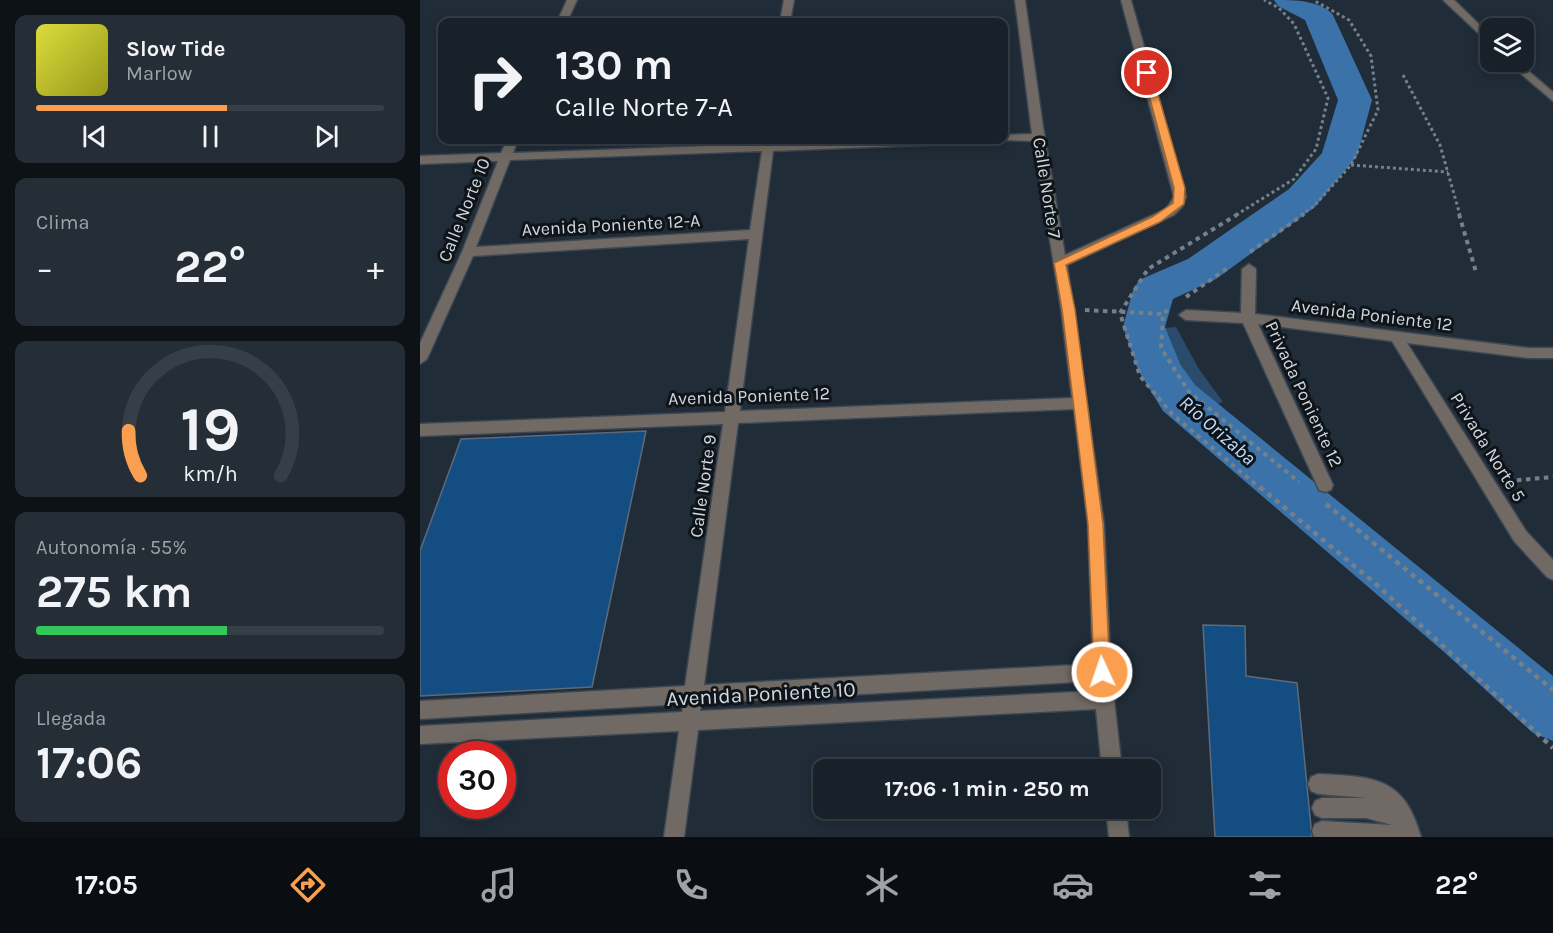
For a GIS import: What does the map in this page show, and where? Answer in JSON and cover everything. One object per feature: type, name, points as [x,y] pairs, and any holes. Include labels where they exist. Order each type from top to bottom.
[{"type":"street","points":[[564,18],[572,0]]},
{"type":"street","points":[[786,18],[789,0]]},
{"type":"street","name":"Calle Norte 7","points":[[1020,0],[1038,132],[1068,309],[1095,524],[1102,672],[1111,759]]},
{"type":"street","points":[[1060,263],[1170,212],[1178,204],[1180,197],[1126,0]]},
{"type":"street","points":[[1442,0],[1450,3],[1480,32]]},
{"type":"street","points":[[1523,72],[1552,98]]},
{"type":"street","points":[[1008,128],[1038,132]]},
{"type":"street","points":[[1008,137],[1038,132]]},
{"type":"street","points":[[420,151],[602,144]]},
{"type":"street","points":[[420,160],[508,148],[716,144]]},
{"type":"street","name":"Calle Norte 9","points":[[674,837],[768,144]]},
{"type":"street","name":"Calle Norte 10","points":[[420,359],[468,252],[508,148]]},
{"type":"street","name":"Avenida Poniente 12-A","points":[[468,252],[756,234]]},
{"type":"street","points":[[1248,318],[1249,269]]},
{"type":"street","name":"Avenida Poniente 12","points":[[1186,315],[1248,318],[1397,338],[1529,353],[1553,353]]},
{"type":"street","name":"Privada Poniente 12","points":[[1248,318],[1325,485]]},
{"type":"street","name":"Privada Norte 5","points":[[1397,338],[1521,536],[1553,572]]},
{"type":"street","name":"Avenida Poniente 12","points":[[420,430],[1080,403]]},
{"type":"street","name":"Avenida Poniente 10","points":[[420,710],[1102,672]]},
{"type":"street","name":"Avenida Poniente 10","points":[[420,735],[1105,700]]},
{"type":"street","points":[[1318,784],[1375,788],[1396,802],[1407,833]]},
{"type":"street","points":[[1322,808],[1378,809],[1394,813],[1407,833]]},
{"type":"street","points":[[1117,819],[1119,837]]},
{"type":"street","points":[[1322,831],[1407,833]]},
{"type":"path","points":[[1403,75],[1440,146],[1476,272]]},
{"type":"path","points":[[1351,165],[1448,172]]},
{"type":"path","points":[[1068,309],[1163,314]]},
{"type":"path","points":[[1486,483],[1553,477]]},
{"type":"path","points":[[1507,650],[1553,690]]},
{"type":"shaded area","points":[[1176,327],[1199,369],[1223,402],[1212,406],[1187,381],[1173,361],[1165,339],[1164,328]]},
{"type":"building","points":[[646,431],[592,687],[420,696],[420,551],[461,439]]},
{"type":"building","points":[[1203,625],[1245,626],[1246,676],[1297,683],[1312,837],[1215,837]]},
{"type":"waterway","name":"Río Orizaba","points":[[1289,0],[1318,15],[1355,100],[1339,156],[1302,198],[1202,269],[1154,290],[1144,327],[1160,370],[1179,398],[1463,634],[1553,713]]},
{"type":"route","points":[[1102,672],[1095,524],[1068,309],[1060,263],[1156,219],[1170,212],[1178,204],[1179,188],[1147,73]]}]
